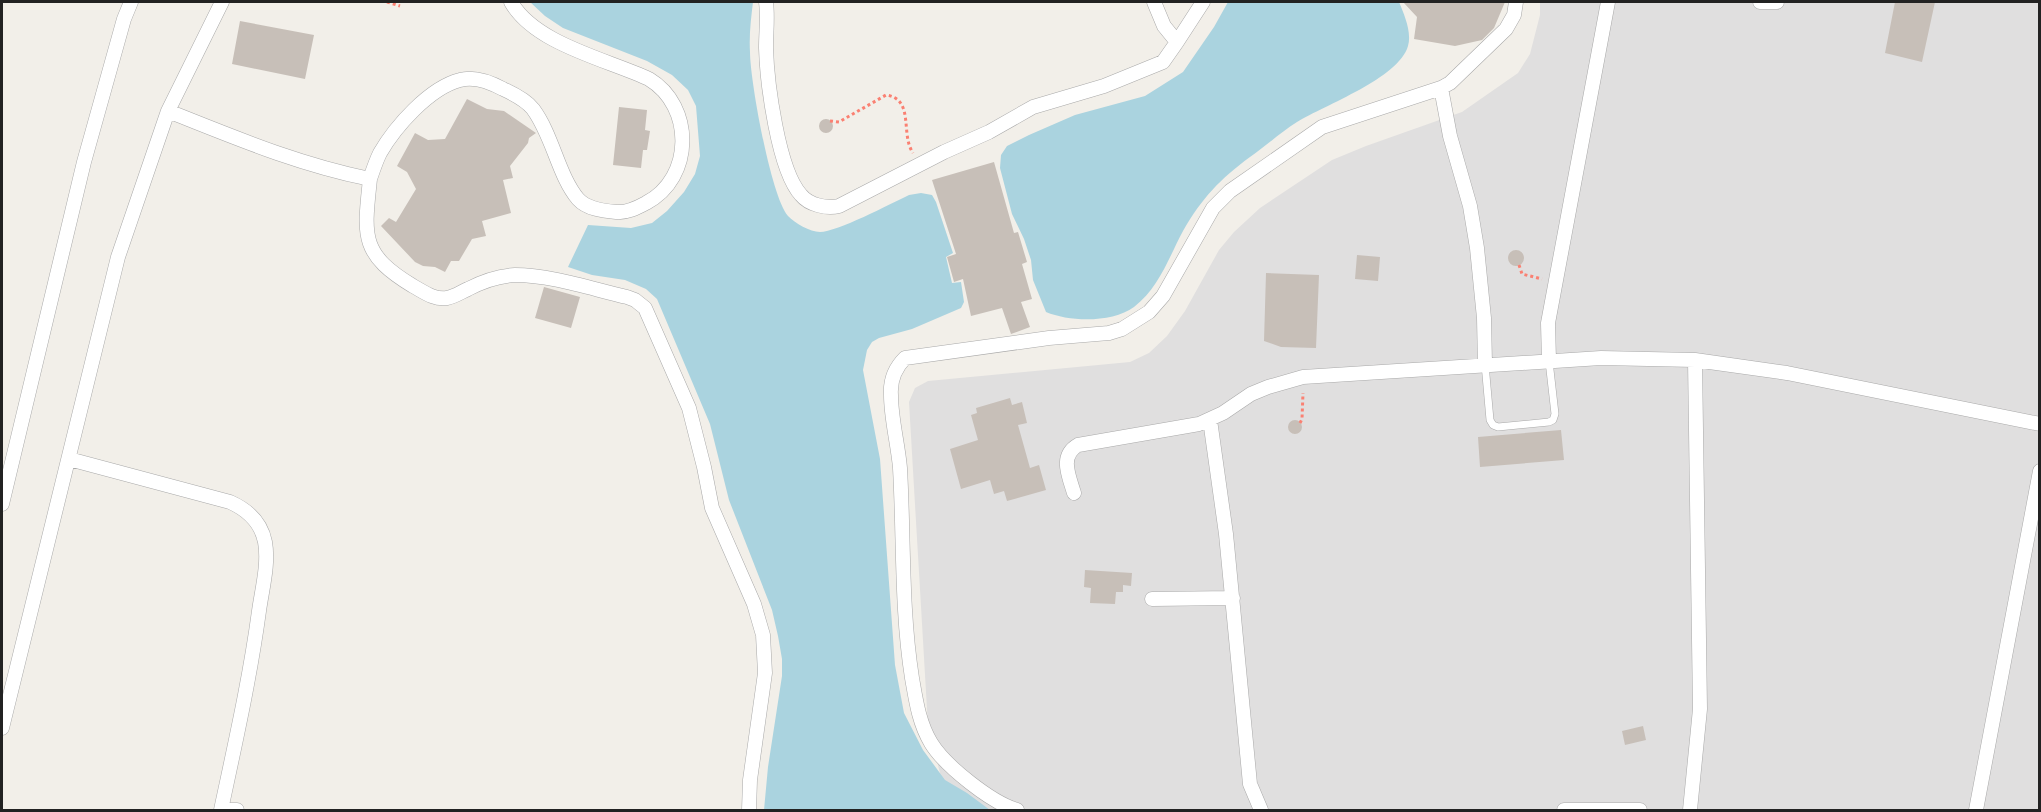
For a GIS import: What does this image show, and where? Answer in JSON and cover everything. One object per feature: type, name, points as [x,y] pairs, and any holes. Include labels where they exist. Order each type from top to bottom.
[{"type":"street","points":[[2,504],[84,162],[124,19],[131,2]]},
{"type":"street","points":[[2,728],[118,257],[168,111],[222,2]]},
{"type":"street","points":[[511,2],[516,10],[540,32],[557,42],[649,79],[667,93],[677,111],[683,137],[677,170],[668,185],[654,199],[635,209],[619,212],[591,208],[580,202],[573,192],[544,126],[532,107],[494,84],[474,79],[460,80],[425,100],[390,137],[379,155],[370,178],[367,227],[371,249],[375,256],[398,276],[427,294],[441,298],[450,298],[490,279],[514,275],[536,276],[627,297],[645,308],[689,408],[712,508],[754,604],[763,635],[765,673],[750,780],[749,810]]},
{"type":"street","points":[[766,2],[768,18],[766,48],[772,113],[788,173],[800,195],[823,206],[839,206],[920,164],[989,132],[1033,107],[1104,86],[1162,62],[1203,2]]},
{"type":"street","points":[[1154,2],[1164,26],[1177,42]]},
{"type":"street","points":[[1017,810],[1001,803],[954,770],[932,744],[919,716],[907,649],[903,595],[900,465],[890,394],[894,373],[899,364],[905,358],[1049,338],[1110,333],[1122,329],[1149,312],[1163,296],[1213,208],[1230,191],[1322,127],[1441,88],[1457,77],[1506,29],[1514,15],[1515,2]]},
{"type":"street","points":[[1549,361],[1548,323],[1608,2]]},
{"type":"street","points":[[1760,2],[1777,2]]},
{"type":"street","points":[[1441,88],[1450,136],[1472,217],[1484,318],[1485,364]]},
{"type":"street","points":[[168,111],[299,162],[330,171],[370,178]]},
{"type":"street","points":[[1074,493],[1066,463],[1069,452],[1078,445],[1187,427],[1210,420],[1251,394],[1303,377],[1485,364],[1633,357],[1742,365],[2040,424]]},
{"type":"street","points":[[1690,810],[1700,709],[1695,360]]},
{"type":"street","points":[[1210,420],[1226,534],[1250,784],[1261,810]]},
{"type":"street","points":[[69,459],[230,502],[248,512],[258,524],[265,543],[266,565],[252,667],[222,810],[237,810]]},
{"type":"street","points":[[1976,810],[2040,471]]},
{"type":"street","points":[[1152,599],[1233,598]]},
{"type":"street","points":[[1563,810],[1640,810]]},
{"type":"lane","points":[[1485,364],[1490,420],[1498,427],[1553,420],[1555,414],[1549,361]]},
{"type":"path","points":[[387,2],[400,6]]},
{"type":"path","points":[[830,121],[839,122],[886,95],[893,96],[902,103],[905,111],[906,138],[920,164]]},
{"type":"path","points":[[1519,265],[1522,274],[1555,282]]},
{"type":"path","points":[[1300,423],[1302,420],[1303,377]]},
{"type":"shaded area","points":[[1540,2],[2039,2],[2039,810],[974,810],[943,785],[928,726],[909,402],[915,388],[928,381],[1130,362],[1149,353],[1167,336],[1185,311],[1219,250],[1234,232],[1260,208],[1332,160],[1462,112],[1518,73],[1530,54],[1540,15]]},
{"type":"water","points":[[530,2],[753,2],[750,46],[754,87],[775,186],[781,205],[788,216],[803,227],[820,232],[851,223],[909,195],[921,193],[932,195],[936,202],[953,253],[946,257],[952,283],[961,282],[964,302],[961,308],[912,329],[872,342],[867,350],[863,370],[880,459],[895,665],[904,713],[923,750],[945,780],[990,810],[764,810],[782,676],[782,659],[772,610],[729,500],[710,424],[657,299],[646,289],[625,280],[592,275],[568,267],[588,225],[631,228],[652,223],[667,211],[684,192],[695,174],[700,156],[696,106],[688,90],[672,75],[647,61],[563,28]]},
{"type":"water","points":[[1228,2],[1399,2],[1408,29],[1408,46],[1402,58],[1376,80],[1297,122],[1221,181],[1190,219],[1157,281],[1134,307],[1114,316],[1091,319],[1067,318],[1046,312],[1033,280],[1031,260],[1024,239],[1012,214],[1000,168],[1001,155],[1007,146],[1029,135],[1075,115],[1145,96],[1183,72]]},
{"type":"building","points":[[1403,2],[1505,2],[1494,28],[1482,40],[1455,46],[1414,39],[1417,17]]},
{"type":"building","points":[[1895,2],[1935,2],[1922,62],[1885,53]]},
{"type":"building","points":[[240,21],[314,35],[305,79],[232,64]]},
{"type":"building","points":[[467,99],[487,109],[504,111],[536,133],[529,138],[528,143],[510,166],[513,178],[503,180],[511,213],[482,221],[486,236],[472,239],[459,261],[451,261],[445,272],[415,262],[381,226],[389,218],[396,222],[416,189],[407,172],[397,166],[415,133],[428,140],[445,139]]},
{"type":"building","points":[[619,107],[647,110],[645,130],[650,131],[647,150],[643,150],[641,168],[613,165]]},
{"type":"building","points":[[826,119],[831,121],[833,126],[831,131],[826,133],[821,131],[819,126],[821,121]]},
{"type":"building","points":[[994,162],[1014,233],[1018,232],[1027,262],[1022,264],[1032,299],[1021,302],[1030,327],[1011,334],[1002,308],[971,316],[963,279],[954,282],[947,257],[956,254],[932,180]]},
{"type":"building","points":[[1513,250],[1519,250],[1524,258],[1522,264],[1513,266],[1508,261],[1508,255]]},
{"type":"building","points":[[1357,255],[1380,257],[1378,281],[1355,279]]},
{"type":"building","points":[[1266,273],[1319,275],[1316,348],[1281,347],[1264,341]]},
{"type":"building","points":[[544,287],[580,297],[571,328],[535,318]]},
{"type":"building","points":[[1010,398],[1012,405],[1022,402],[1027,423],[1018,425],[1030,468],[1039,465],[1046,490],[1007,501],[1004,491],[994,494],[990,480],[961,489],[950,449],[978,440],[971,415],[977,413],[976,408]]},
{"type":"building","points":[[1295,420],[1300,422],[1302,427],[1300,432],[1295,434],[1290,432],[1288,427],[1290,422]]},
{"type":"building","points":[[1561,430],[1564,460],[1480,467],[1478,437]]},
{"type":"building","points":[[1085,570],[1132,573],[1131,586],[1123,585],[1123,592],[1116,592],[1115,604],[1090,603],[1091,588],[1084,587]]},
{"type":"building","points":[[1643,726],[1646,740],[1625,745],[1622,731]]}]
